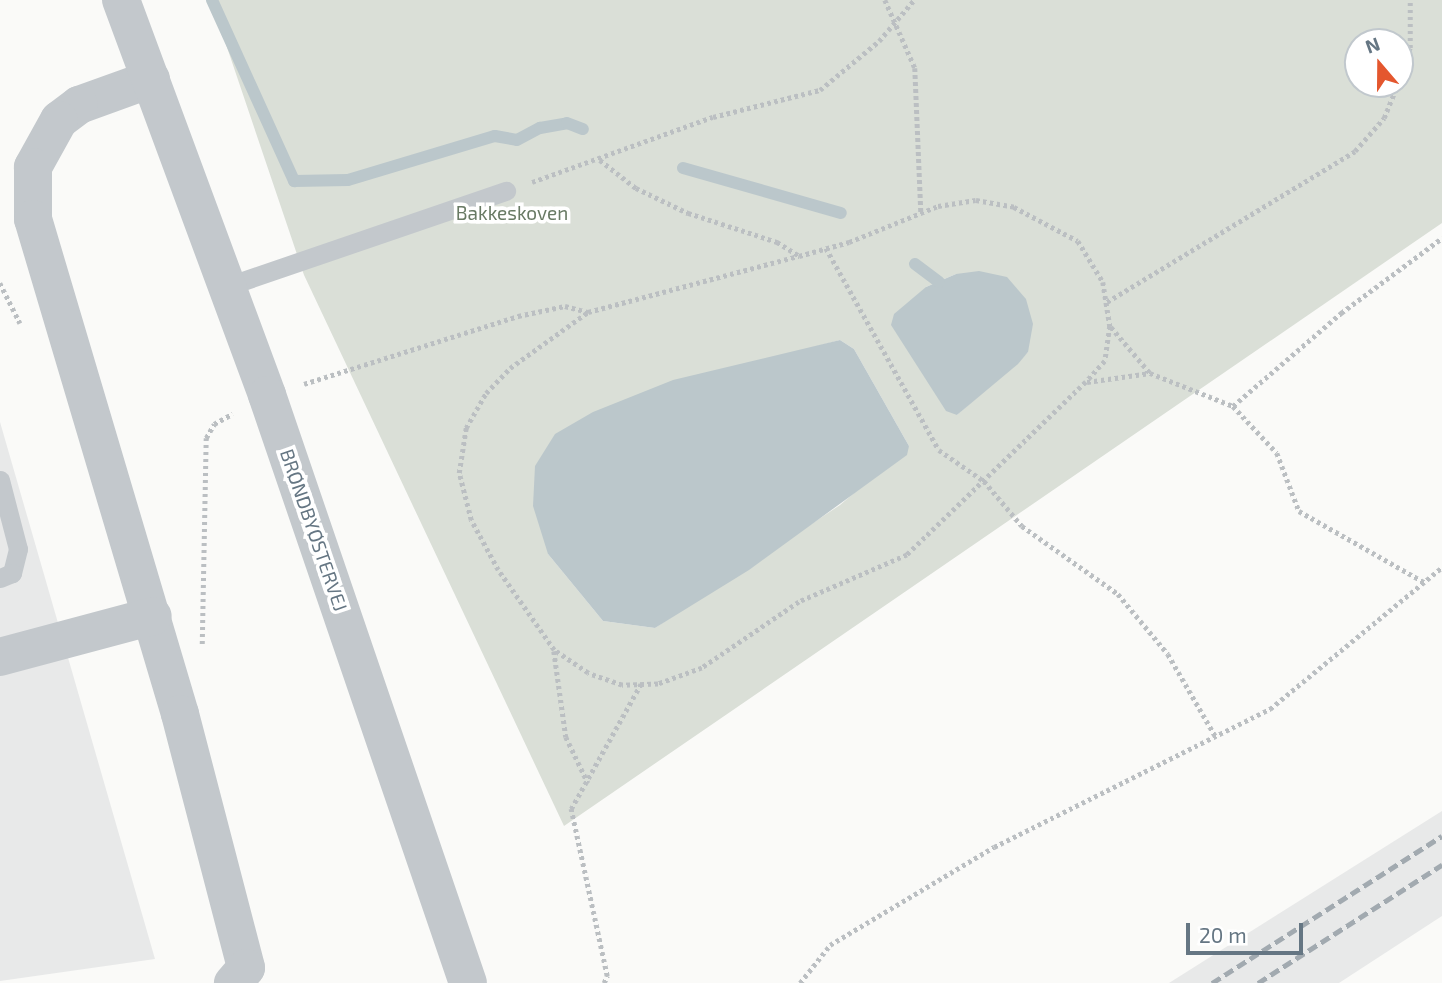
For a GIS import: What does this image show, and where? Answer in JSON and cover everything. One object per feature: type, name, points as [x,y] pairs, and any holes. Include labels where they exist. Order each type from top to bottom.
[{"type":"street","name":"BRØNDBYØSTERVEJ","points":[[121,0],[228,286],[468,983]]},
{"type":"street","points":[[151,79],[79,105],[59,120],[39,151],[31,185],[41,253],[153,617],[242,978]]},
{"type":"street","points":[[0,657],[153,617]]},
{"type":"lane","points":[[228,286],[506,191]]},
{"type":"lane","points":[[0,480],[18,549],[12,573],[0,579]]},
{"type":"path","points":[[885,0],[915,68],[921,213]]},
{"type":"path","points":[[506,191],[600,160],[713,117],[820,90],[894,23],[914,0]]},
{"type":"path","points":[[1410,0],[1410,28]]},
{"type":"path","points":[[1107,302],[1355,151],[1384,118],[1392,98]]},
{"type":"path","points":[[600,160],[646,193],[688,213],[777,242],[799,256]]},
{"type":"path","points":[[976,200],[1014,207],[1047,221],[1078,241],[1104,282],[1110,326],[1105,361],[908,555],[799,602],[702,668],[658,684],[622,685],[588,673],[554,650],[498,570],[471,520],[459,473],[466,428],[486,393],[510,368],[588,312],[826,248],[921,213],[976,200]]},
{"type":"path","points":[[1233,406],[1341,313],[1442,239]]},
{"type":"path","points":[[826,248],[939,450],[984,481],[1022,526],[1118,594],[1168,654],[1216,737]]},
{"type":"path","points":[[1110,326],[1150,373],[1233,406],[1276,453],[1299,511],[1424,582]]},
{"type":"path","points":[[1086,382],[1150,373]]},
{"type":"path","points":[[800,983],[830,945],[994,847],[1270,709],[1442,568]]},
{"type":"path","points":[[554,650],[566,737],[589,783]]},
{"type":"path","points":[[604,983],[607,976],[571,809],[589,783],[641,684]]},
{"type":"shaded area","points":[[979,271],[1007,277],[1026,299],[1033,324],[1028,352],[1018,364],[957,415],[946,411],[891,325],[894,314],[926,287],[956,274]]},
{"type":"shaded area","points":[[840,340],[854,349],[909,446],[907,455],[749,570],[655,628],[603,621],[548,554],[533,506],[535,466],[555,434],[593,412],[673,380]]},
{"type":"shaded area","points":[[0,422],[155,959],[0,981]]},
{"type":"shaded area","points":[[1442,811],[1442,916],[1339,983],[1169,983]]},
{"type":"green space","name":"Bakkeskoven","points":[[211,0],[1442,0],[1442,223],[564,826],[304,275]],"holes":[[[956,274],[1028,352],[957,415],[926,287]],[[840,340],[854,349],[909,446],[840,505],[655,628],[603,621],[548,554],[777,357]]]},
{"type":"waterway","points":[[212,0],[294,181],[348,180],[495,136],[517,140],[540,128],[567,123],[583,129]]},
{"type":"waterway","points":[[683,168],[841,213]]},
{"type":"waterway","points":[[915,264],[939,282]]},
{"type":"railway","points":[[1212,983],[1442,836]]},
{"type":"railway","points":[[1258,983],[1442,865]]}]
